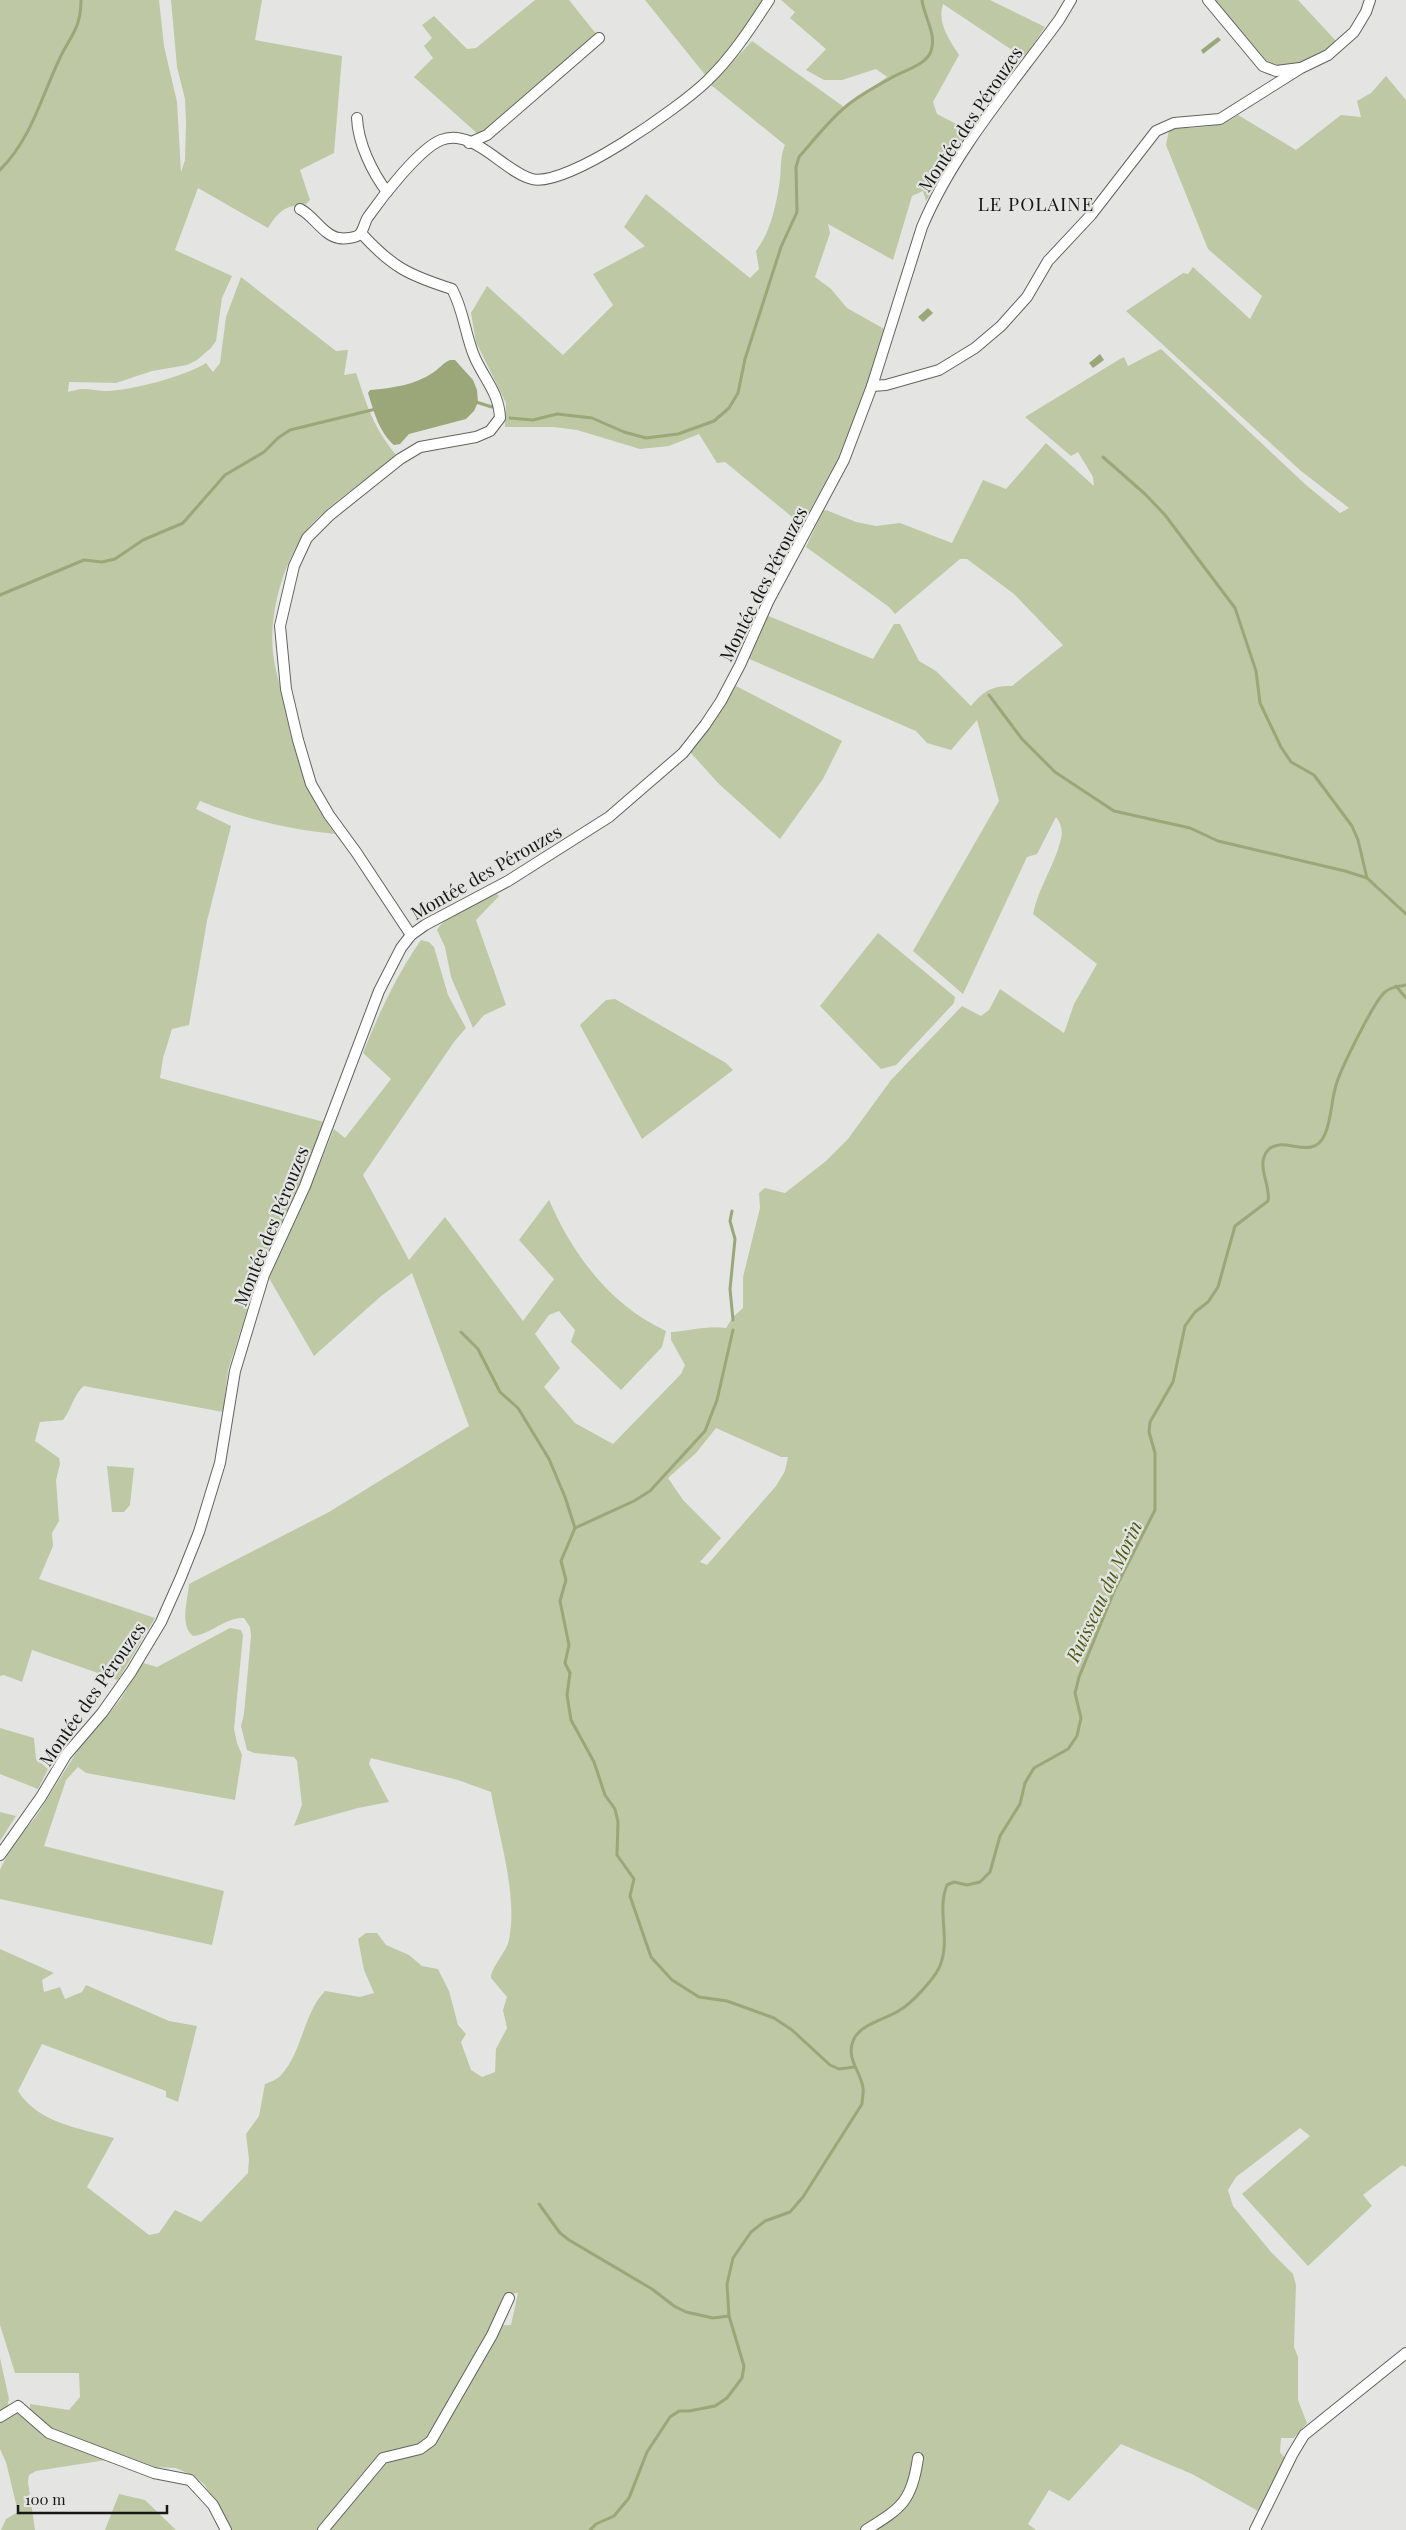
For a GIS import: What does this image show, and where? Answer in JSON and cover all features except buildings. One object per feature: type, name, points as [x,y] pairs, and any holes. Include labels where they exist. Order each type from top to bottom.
[{"type":"street","points":[[300,209],[338,238],[352,237],[361,233],[368,217],[399,177],[435,143],[447,138],[469,143],[486,150],[519,174],[533,179],[546,180],[578,169],[652,123],[707,82],[736,50],[769,0]]},
{"type":"street","name":"Montée des Pérouzes","points":[[0,1855],[42,1797],[66,1755],[102,1713],[131,1672],[169,1604],[199,1532],[220,1463],[235,1371],[264,1275],[305,1186],[379,991],[401,948],[411,935],[425,925],[508,881],[609,817],[683,753],[721,701],[740,665],[768,602],[844,460],[872,386],[931,205],[973,138],[1059,20],[1071,0]]},
{"type":"street","points":[[1208,0],[1263,66],[1276,71],[1301,68]]},
{"type":"street","points":[[872,386],[886,385],[939,370],[961,358],[989,338],[1027,297],[1048,262],[1091,215],[1156,131],[1174,123],[1220,120],[1301,68],[1328,55],[1347,40],[1366,12],[1370,0]]},
{"type":"street","points":[[469,143],[487,135],[599,38]]},
{"type":"street","points":[[357,118],[359,136],[378,179],[387,192]]},
{"type":"street","points":[[486,150],[487,135]]},
{"type":"street","points":[[361,233],[391,263],[409,274],[452,289],[460,305],[476,360],[499,402],[500,410],[500,418],[490,431],[476,437],[420,447],[400,459],[324,520],[307,538],[294,566],[280,626],[286,689],[311,784],[329,815],[411,935]]},
{"type":"street","points":[[323,2530],[383,2458],[420,2448],[431,2441],[492,2335],[509,2298]]},
{"type":"street","points":[[1255,2530],[1304,2435],[1406,2353]]},
{"type":"street","points":[[0,2417],[18,2406],[49,2433],[154,2473],[190,2480],[213,2505],[226,2530]]},
{"type":"street","points":[[866,2530],[894,2514],[907,2497],[918,2458]]},
{"type":"shaded area","points":[[0,0],[159,0],[164,46],[177,102],[181,172],[185,160],[185,99],[177,67],[171,0],[262,0],[255,40],[342,56],[334,153],[300,170],[310,200],[303,207],[291,206],[282,211],[268,228],[198,188],[175,250],[232,276],[222,298],[216,341],[211,348],[197,360],[187,365],[152,371],[116,383],[69,382],[68,392],[83,389],[116,390],[143,386],[172,378],[206,363],[213,372],[220,363],[226,317],[241,277],[336,351],[348,350],[344,375],[356,373],[377,426],[397,456],[334,504],[312,524],[304,534],[289,561],[275,607],[272,638],[273,653],[293,743],[309,789],[335,834],[266,822],[200,801],[196,809],[231,826],[207,921],[189,1025],[172,1029],[163,1058],[160,1078],[324,1122],[309,1167],[263,1260],[228,1370],[223,1412],[84,1386],[77,1394],[63,1420],[40,1422],[35,1441],[59,1458],[60,1464],[56,1480],[59,1521],[52,1533],[53,1546],[39,1579],[155,1618],[118,1680],[32,1650],[22,1682],[4,1675],[0,1676]]},
{"type":"shaded area","points":[[535,0],[569,0],[597,35],[479,135],[414,77],[433,58],[424,46],[432,38],[422,25],[434,16],[467,49],[476,48]]},
{"type":"shaded area","points":[[645,0],[764,0],[735,45],[706,76]]},
{"type":"shaded area","points":[[781,0],[990,0],[1045,27],[1024,58],[943,4],[943,24],[948,37],[959,55],[933,102],[937,114],[970,131],[926,201],[923,191],[912,196],[893,260],[828,224],[830,233],[815,277],[831,289],[847,308],[886,330],[860,410],[840,455],[802,525],[725,462],[717,463],[699,434],[669,446],[640,449],[577,430],[553,427],[505,427],[506,403],[476,342],[471,313],[487,286],[563,355],[613,305],[593,274],[645,246],[624,227],[646,194],[750,278],[759,269],[756,251],[765,236],[774,212],[785,145],[711,85],[752,41],[844,107],[887,77],[876,69],[842,80],[824,80],[806,70],[826,49],[790,18],[795,12]]},
{"type":"shaded area","points":[[1214,0],[1298,0],[1337,42],[1305,60],[1287,65],[1270,65]]},
{"type":"shaded area","points":[[1218,37],[1221,40],[1203,54],[1201,50]]},
{"type":"shaded area","points":[[1386,76],[1406,100],[1406,2167],[1402,2165],[1363,2195],[1372,2206],[1308,2266],[1242,2194],[1310,2136],[1300,2128],[1236,2177],[1228,2190],[1233,2206],[1271,2252],[1293,2274],[1296,2285],[1294,2347],[1298,2357],[1298,2400],[1307,2423],[1294,2438],[1281,2438],[1280,2452],[1285,2458],[1258,2511],[1192,2474],[1121,2444],[1069,2501],[1049,2490],[1028,2524],[1036,2530],[230,2530],[205,2485],[194,2476],[176,2468],[155,2467],[50,2428],[30,2411],[30,2404],[69,2410],[80,2397],[79,2373],[15,2373],[0,2325],[0,1949],[54,1973],[42,1980],[44,1992],[60,1987],[65,1999],[82,1992],[86,1985],[169,2021],[197,2026],[178,2102],[166,2097],[166,2091],[42,2044],[18,2091],[26,2102],[60,2123],[114,2138],[87,2187],[149,2235],[159,2233],[175,2210],[201,2222],[248,2173],[249,2159],[246,2134],[259,2116],[265,2084],[282,2074],[289,2064],[318,2000],[325,1991],[360,1997],[374,1993],[364,1970],[358,1939],[366,1933],[377,1933],[386,1945],[409,1955],[422,1966],[438,1969],[449,1991],[458,2025],[466,2034],[461,2042],[471,2070],[482,2077],[495,2072],[496,2049],[507,2028],[503,2010],[507,1997],[491,1978],[493,1969],[509,1940],[511,1904],[506,1866],[491,1792],[458,1780],[371,1758],[369,1764],[389,1802],[358,1808],[294,1826],[302,1805],[297,1761],[294,1757],[254,1753],[247,1750],[241,1726],[244,1714],[251,1636],[250,1627],[244,1618],[237,1618],[200,1635],[193,1636],[186,1625],[185,1619],[189,1584],[329,1512],[469,1426],[412,1273],[380,1297],[314,1356],[269,1278],[306,1198],[334,1129],[345,1138],[391,1079],[363,1053],[382,1009],[396,981],[421,940],[429,942],[434,947],[448,995],[466,1028],[454,1042],[363,1175],[409,1260],[445,1217],[523,1321],[554,1279],[519,1240],[549,1200],[582,1259],[611,1293],[627,1307],[666,1331],[662,1347],[621,1390],[571,1342],[575,1330],[559,1311],[549,1315],[535,1334],[560,1368],[544,1387],[575,1423],[613,1444],[681,1374],[685,1365],[671,1340],[671,1332],[705,1328],[726,1328],[733,1317],[743,1308],[743,1277],[760,1208],[759,1193],[765,1188],[785,1193],[826,1161],[848,1139],[891,1080],[962,1006],[981,1016],[989,1010],[1000,989],[1064,1033],[1074,1004],[1097,964],[1033,914],[1035,904],[1061,839],[1061,827],[1056,817],[1037,854],[1027,857],[963,994],[913,951],[999,801],[977,720],[951,750],[927,743],[916,731],[747,658],[766,615],[873,659],[894,624],[900,624],[919,661],[936,671],[971,706],[989,690],[1012,686],[1063,645],[1014,594],[967,559],[960,559],[895,614],[889,607],[806,547],[823,511],[826,510],[856,522],[876,526],[900,523],[952,543],[983,480],[1006,489],[1046,443],[1094,486],[1093,477],[1078,452],[1071,456],[1025,417],[1124,357],[1128,366],[1161,349],[1306,485],[1340,513],[1349,508],[1301,471],[1126,311],[1183,273],[1188,274],[1193,267],[1250,319],[1262,296],[1208,249],[1166,145],[1169,130],[1215,125],[1226,122],[1238,115],[1296,150],[1341,115],[1361,117],[1357,101],[1371,93]],"holes":[[[716,1428],[781,1457],[788,1457],[785,1471],[776,1486],[707,1565],[700,1562],[721,1538],[683,1500],[668,1478],[696,1453]],[[518,2293],[511,2325],[491,2326],[504,2294]]]},
{"type":"shaded area","points":[[928,308],[933,313],[923,322],[918,317]]},
{"type":"shaded area","points":[[1100,354],[1104,360],[1093,368],[1089,363]]},
{"type":"shaded area","points":[[450,360],[455,360],[473,380],[477,390],[478,402],[474,411],[466,419],[409,434],[400,444],[394,445],[381,428],[368,393],[370,390],[395,387],[419,380]]},
{"type":"shaded area","points":[[736,686],[842,741],[823,779],[780,839],[719,784],[690,752],[708,730]]},
{"type":"shaded area","points":[[497,894],[499,896],[476,920],[506,1005],[484,1015],[473,1028],[451,977],[445,947],[437,930],[448,918],[456,913]]},
{"type":"shaded area","points":[[878,933],[955,997],[954,1003],[896,1065],[881,1069],[820,1006]]},
{"type":"shaded area","points":[[615,999],[726,1063],[733,1070],[642,1139],[580,1025],[606,1000]]},
{"type":"shaded area","points":[[107,1466],[134,1468],[130,1505],[124,1512],[112,1512]]},
{"type":"shaded area","points":[[230,1628],[241,1630],[243,1635],[234,1729],[242,1755],[235,1800],[86,1773],[78,1767],[66,1780],[44,1846],[224,1891],[212,1945],[0,1899],[0,1870],[12,1845],[35,1818],[78,1750],[120,1700],[143,1663],[157,1667]]},
{"type":"shaded area","points":[[0,1728],[34,1738],[36,1759],[48,1769],[38,1789],[0,1774]]},
{"type":"shaded area","points":[[0,1812],[16,1816],[0,1841]]},
{"type":"shaded area","points":[[0,2358],[9,2399],[7,2408],[0,2412]]},
{"type":"shaded area","points":[[18,2411],[44,2437],[107,2458],[106,2460],[36,2471],[29,2475],[28,2482],[35,2530],[1,2530],[6,2519],[18,2512],[6,2462],[0,2449],[0,2421]]},
{"type":"shaded area","points":[[119,2494],[145,2500],[176,2530],[105,2530]]},
{"type":"waterway","points":[[0,170],[11,158],[28,132],[59,60],[77,25],[81,10],[81,0]]},
{"type":"waterway","points":[[510,418],[533,420],[557,414],[592,418],[624,432],[646,438],[678,434],[714,421],[729,408],[738,393],[745,359],[781,247],[797,212],[796,167],[799,157],[848,104],[872,88],[914,67],[929,56],[932,38],[922,0]]},
{"type":"waterway","points":[[476,402],[492,407]]},
{"type":"waterway","points":[[0,595],[84,560],[102,562],[115,559],[143,540],[183,523],[225,475],[264,452],[278,438],[290,430],[376,409]]},
{"type":"waterway","points":[[1103,457],[1145,494],[1165,515],[1235,608],[1256,671],[1260,703],[1281,747],[1291,762],[1314,775],[1352,826],[1358,840],[1367,878]]},
{"type":"waterway","points":[[989,695],[1022,739],[1055,772],[1114,811],[1190,828],[1218,841],[1367,878],[1406,914]]},
{"type":"waterway","name":"Ruisseau du Morin","points":[[590,2530],[596,2524],[614,2516],[629,2498],[647,2452],[670,2417],[679,2411],[715,2406],[727,2398],[742,2378],[744,2366],[729,2316],[727,2284],[733,2258],[751,2232],[765,2221],[790,2212],[803,2197],[862,2104],[862,2082],[851,2054],[853,2041],[856,2035],[867,2026],[905,2007],[922,1991],[936,1973],[943,1958],[943,1905],[947,1885],[954,1882],[967,1885],[980,1882],[990,1872],[1000,1836],[1020,1804],[1025,1783],[1034,1768],[1068,1749],[1077,1736],[1081,1718],[1075,1693],[1079,1677],[1115,1589],[1155,1510],[1155,1453],[1149,1432],[1150,1422],[1173,1382],[1185,1326],[1195,1312],[1208,1302],[1218,1287],[1235,1226],[1268,1201],[1263,1168],[1264,1156],[1274,1146],[1306,1148],[1320,1142],[1327,1128],[1340,1074],[1366,1020],[1387,990],[1406,985]]},
{"type":"waterway","points":[[1396,986],[1406,998]]},
{"type":"waterway","points":[[732,1211],[730,1221],[735,1239],[730,1289],[733,1320]]},
{"type":"waterway","points":[[575,1528],[634,1501],[650,1491],[705,1431],[717,1400],[733,1330]]},
{"type":"waterway","points":[[461,1332],[478,1349],[500,1392],[518,1408],[549,1459],[565,1497],[575,1528],[561,1561],[566,1580],[560,1601],[569,1645],[565,1663],[570,1673],[567,1695],[571,1720],[594,1762],[605,1795],[615,1809],[618,1822],[617,1855],[634,1879],[630,1896],[651,1957],[672,1980],[699,1997],[727,2001],[774,2018],[792,2030],[830,2065],[839,2069],[854,2067]]},
{"type":"waterway","points":[[539,2204],[560,2233],[569,2240],[652,2289],[674,2306],[686,2312],[713,2318],[729,2316]]},
{"type":"district","name":"LE POLAINE","points":[[1036,203]]}]
